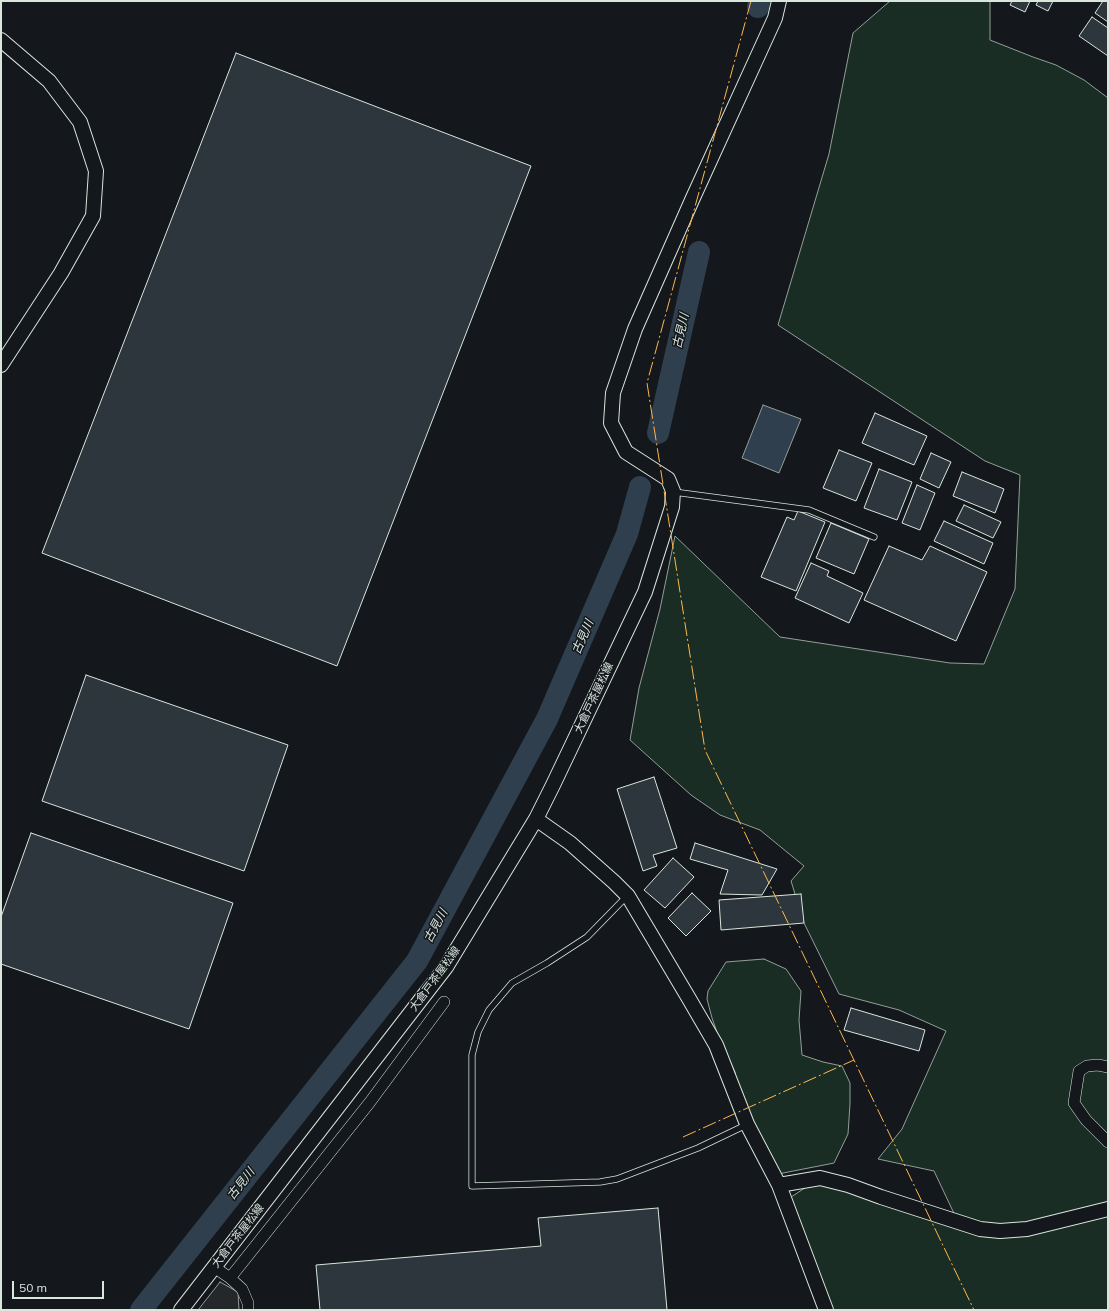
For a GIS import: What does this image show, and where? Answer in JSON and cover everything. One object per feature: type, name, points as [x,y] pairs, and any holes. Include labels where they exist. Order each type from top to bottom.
[{"type":"street","points":[[673,492],[668,479],[626,452],[612,423],[613,393],[635,329],[688,207],[775,18],[779,1]]},
{"type":"street","points":[[1,40],[49,81],[80,122],[96,171],[93,216],[61,273],[1,365]]},
{"type":"street","name":"大倉戸茶屋松線","points":[[181,1310],[446,967],[536,818],[645,592],[672,507],[673,492]]},
{"type":"street","points":[[536,818],[570,843],[628,896],[716,1045],[747,1124],[779,1186],[826,1310]]},
{"type":"street","points":[[230,1278],[370,1102],[444,1002]]},
{"type":"street","points":[[1108,1067],[1098,1065],[1087,1066],[1079,1071],[1074,1103],[1086,1120],[1108,1142]]},
{"type":"street","points":[[779,1186],[820,1178],[848,1185],[980,1229],[1000,1231],[1026,1229],[1108,1209]]},
{"type":"street","points":[[214,1267],[230,1278],[242,1289],[248,1303],[248,1310]]},
{"type":"lane","points":[[673,492],[809,510],[874,537]]},
{"type":"lane","points":[[628,896],[587,937],[512,983],[489,1010],[478,1032],[472,1055],[472,1186],[600,1182],[617,1179],[698,1148],[747,1124]]},
{"type":"green space","points":[[890,1],[990,1],[990,40],[1056,65],[1084,80],[1108,98],[1108,1310],[826,1310],[785,1201],[820,1178],[959,1224],[934,1171],[878,1159],[902,1129],[946,1031],[899,1010],[839,994],[804,923],[791,881],[804,866],[760,830],[720,815],[691,795],[630,740],[639,688],[660,609],[675,536],[780,637],[950,663],[984,664],[1015,589],[1020,475],[985,461],[778,325],[829,154],[853,33]]},
{"type":"green space","points":[[764,959],[786,969],[801,991],[799,1020],[802,1055],[842,1066],[850,1083],[848,1134],[834,1163],[768,1176],[743,1125],[735,1072],[719,1038],[707,999],[708,991],[726,962]]},
{"type":"shaded area","points":[[220,1282],[238,1292],[239,1310],[198,1310]]},
{"type":"water","points":[[763,405],[801,419],[779,473],[742,458]]},
{"type":"building","points":[[1012,1],[1030,1],[1025,12],[1010,5]]},
{"type":"building","points":[[1038,1],[1053,1],[1048,11],[1036,5]]},
{"type":"building","points":[[1103,1],[1108,1],[1108,22],[1095,13]]},
{"type":"building","points":[[1092,17],[1108,28],[1108,56],[1079,36]]},
{"type":"building","points":[[236,53],[531,166],[337,666],[42,553]]},
{"type":"building","points":[[875,413],[927,436],[914,465],[862,443]]},
{"type":"building","points":[[839,450],[872,463],[856,501],[823,488]]},
{"type":"building","points":[[931,453],[951,462],[939,488],[920,479]]},
{"type":"building","points":[[879,469],[912,482],[897,520],[864,508]]},
{"type":"building","points":[[962,472],[1004,489],[995,513],[953,496]]},
{"type":"building","points":[[917,485],[935,493],[920,530],[902,523]]},
{"type":"building","points":[[964,505],[1001,522],[993,538],[956,521]]},
{"type":"building","points":[[798,511],[825,522],[796,591],[761,577],[787,517],[794,520]]},
{"type":"building","points":[[944,521],[993,543],[984,564],[934,541]]},
{"type":"building","points":[[831,523],[869,539],[854,574],[816,558]]},
{"type":"building","points":[[889,546],[922,560],[930,546],[987,572],[956,641],[864,600]]},
{"type":"building","points":[[811,563],[829,571],[827,576],[863,593],[849,623],[795,598]]},
{"type":"building","points":[[86,675],[288,745],[244,871],[42,801]]},
{"type":"building","points":[[654,777],[677,848],[653,855],[657,866],[643,871],[617,789]]},
{"type":"building","points":[[31,833],[233,903],[189,1029],[1,964],[1,917]]},
{"type":"building","points":[[695,843],[777,869],[762,895],[720,894],[728,870],[690,859]]},
{"type":"building","points":[[673,858],[694,877],[665,908],[644,890]]},
{"type":"building","points":[[692,893],[711,911],[686,936],[668,918]]},
{"type":"building","points":[[801,894],[804,923],[721,930],[719,900]]},
{"type":"building","points":[[851,1008],[925,1030],[919,1051],[844,1030]]},
{"type":"building","points":[[658,1208],[667,1310],[320,1310],[316,1265],[541,1246],[538,1218]]},
{"type":"waterway","name":"古見川","points":[[758,7],[759,1]]},
{"type":"waterway","name":"古見川","points":[[658,433],[699,252]]},
{"type":"waterway","name":"古見川","points":[[141,1310],[417,961],[547,719],[627,534],[640,487]]},
{"type":"power","points":[[751,1],[647,383],[705,750],[974,1310]]},
{"type":"power","points":[[683,1137],[854,1060]]}]
